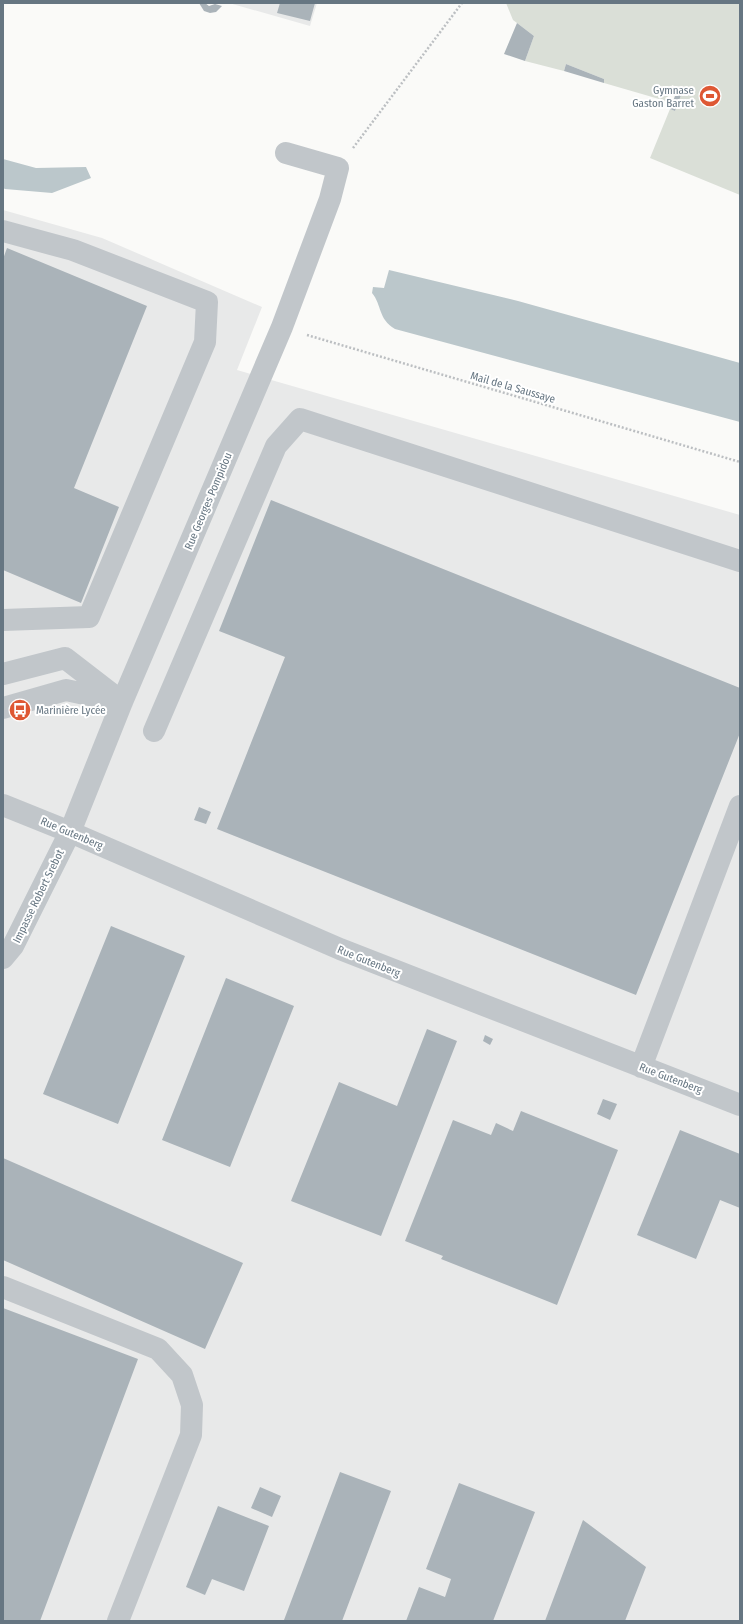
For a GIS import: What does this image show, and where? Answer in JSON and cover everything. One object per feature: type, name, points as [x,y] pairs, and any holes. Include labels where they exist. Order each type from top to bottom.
[{"type":"street","points":[[286,153],[338,168]]},
{"type":"street","name":"Rue Georges Pompidou","points":[[70,832],[122,702],[282,327],[330,199],[338,168]]},
{"type":"street","points":[[3,231],[73,250],[207,302],[205,342],[89,617],[3,620]]},
{"type":"street","points":[[154,731],[276,446],[300,419],[740,561]]},
{"type":"street","points":[[3,674],[64,658],[122,702]]},
{"type":"street","points":[[3,708],[66,690],[122,702]]},
{"type":"street","name":"Rue Gutenberg","points":[[3,805],[70,832],[340,949],[740,1105]]},
{"type":"street","points":[[641,1067],[740,806]]},
{"type":"street","name":"Impasse Robert Srebot","points":[[3,958],[13,946],[70,832]]},
{"type":"street","points":[[3,1287],[158,1349],[182,1375],[185,1383],[192,1405],[191,1435],[118,1621]]},
{"type":"path","points":[[338,168],[462,3]]},
{"type":"path","name":"Mail de la Saussaye","points":[[282,327],[740,462]]},
{"type":"shaded area","points":[[229,3],[317,3],[310,26]]},
{"type":"shaded area","name":"Gymnase Gaston Barret","points":[[506,3],[740,3],[740,195],[650,158],[670,109],[675,111],[683,90],[672,85],[666,101],[604,83],[604,79],[566,64],[564,71],[525,61],[534,36],[513,20]]},
{"type":"shaded area","points":[[3,159],[36,168],[86,167],[91,178],[52,193],[5,189],[3,188]]},
{"type":"shaded area","points":[[3,210],[102,238],[262,307],[237,370],[740,515],[740,1621],[3,1621]]},
{"type":"shaded area","points":[[389,270],[518,301],[740,363],[740,422],[395,329],[386,321],[372,293],[373,287],[384,288]]},
{"type":"building","points":[[199,3],[205,3],[209,6],[215,4],[222,6],[216,12],[210,13],[204,11]]},
{"type":"building","points":[[280,3],[315,3],[310,21],[277,13]]},
{"type":"building","points":[[517,23],[534,36],[525,61],[504,54]]},
{"type":"building","points":[[566,64],[604,79],[604,83],[564,71]]},
{"type":"building","points":[[678,88],[683,90],[675,111],[670,109]]},
{"type":"building","points":[[7,248],[147,306],[74,488],[119,507],[81,603],[3,570],[3,259]]},
{"type":"building","points":[[271,500],[740,688],[740,733],[636,995],[217,829],[285,657],[219,631]]},
{"type":"building","points":[[199,807],[211,812],[206,824],[194,820]]},
{"type":"building","points":[[111,926],[185,956],[118,1124],[43,1094]]},
{"type":"building","points":[[226,978],[294,1006],[230,1167],[162,1140]]},
{"type":"building","points":[[427,1029],[457,1041],[381,1236],[291,1201],[339,1082],[397,1106]]},
{"type":"building","points":[[485,1035],[493,1039],[490,1045],[483,1041]]},
{"type":"building","points":[[603,1099],[617,1104],[610,1120],[597,1114]]},
{"type":"building","points":[[521,1111],[618,1150],[557,1305],[441,1259],[443,1256],[405,1241],[453,1120],[491,1135],[496,1123],[513,1131]]},
{"type":"building","points":[[680,1130],[740,1154],[740,1208],[720,1200],[696,1259],[637,1235]]},
{"type":"building","points":[[3,1158],[243,1263],[205,1349],[3,1260]]},
{"type":"building","points":[[3,1308],[138,1359],[40,1621],[3,1621]]},
{"type":"building","points":[[340,1472],[391,1491],[342,1621],[284,1620]]},
{"type":"building","points":[[459,1483],[535,1512],[493,1621],[406,1621],[419,1587],[445,1597],[451,1579],[426,1569]]},
{"type":"building","points":[[260,1487],[281,1496],[272,1517],[251,1508]]},
{"type":"building","points":[[218,1506],[269,1526],[244,1591],[212,1579],[205,1595],[186,1587]]},
{"type":"building","points":[[583,1520],[646,1567],[625,1621],[545,1621]]},
{"type":"place","name":"Gymnase Gaston Barret","points":[[710,96]]},
{"type":"place","name":"Marinière Lycée","points":[[20,710]]}]
